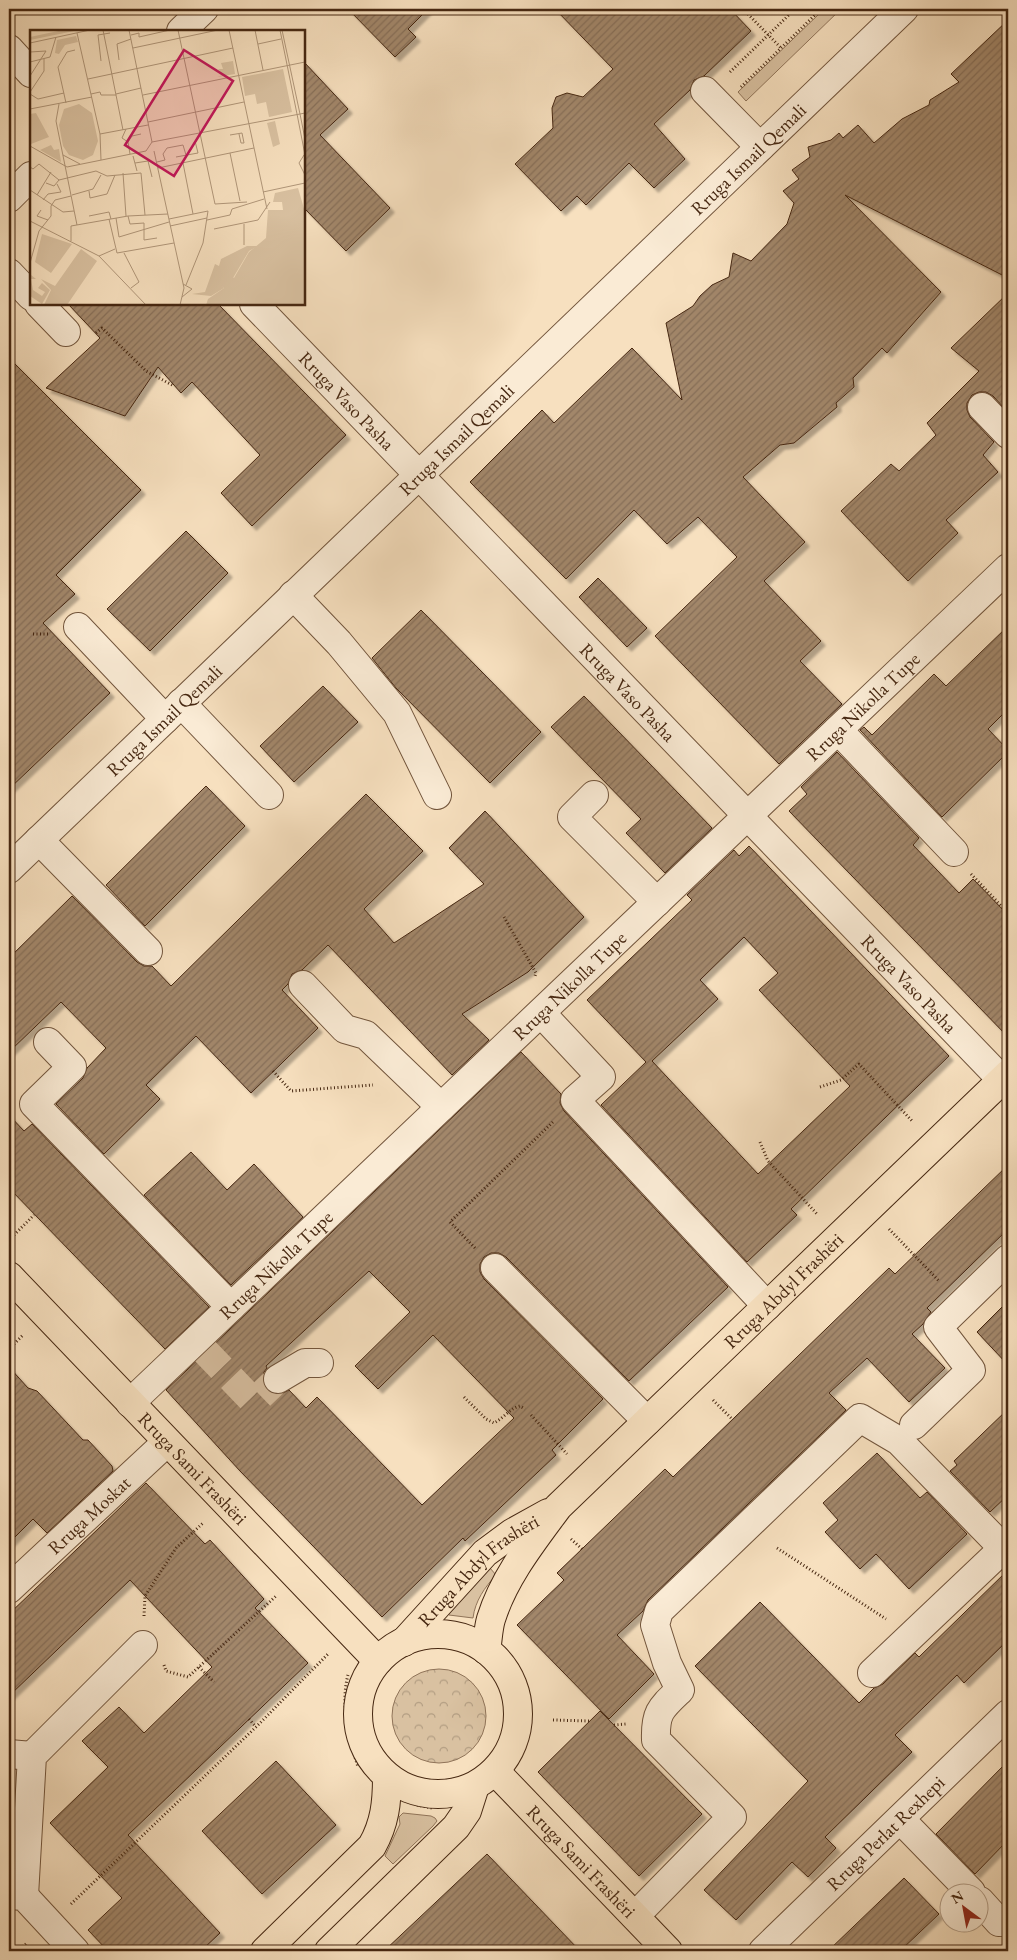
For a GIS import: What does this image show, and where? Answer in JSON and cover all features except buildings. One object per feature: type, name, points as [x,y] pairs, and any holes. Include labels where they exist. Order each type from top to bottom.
[{"type":"main road","name":"Rruga Abdyl Frashëri","points":[[486,1650],[491,1620],[510,1577],[558,1507],[1006,1080]]},
{"type":"main road","name":"Rruga Sami Frashëri","points":[[9,1276],[378,1661]]},
{"type":"main road","name":"Rruga Abdyl Frashëri","points":[[404,1642],[485,1554],[512,1534],[558,1507]]},
{"type":"main road","points":[[265,1951],[372,1846],[380,1832],[386,1807],[387,1785],[370,1757],[360,1734],[358,1708],[364,1683],[378,1661],[404,1642],[432,1634],[460,1637],[486,1650],[499,1661],[508,1675],[516,1691],[518,1708],[518,1725],[514,1742],[506,1758],[480,1785],[467,1811],[456,1827],[329,1951]]},
{"type":"main road","points":[[387,1785],[414,1791],[445,1794],[480,1785]]},
{"type":"main road","name":"Rruga Sami Frashëri","points":[[480,1785],[634,1916],[668,1951]]},
{"type":"street","points":[[182,30],[204,9]]},
{"type":"street","name":"Rruga Ismail Qemali","points":[[9,869],[904,9]]},
{"type":"street","points":[[9,49],[30,72]]},
{"type":"street","points":[[721,96],[760,148]]},
{"type":"street","points":[[9,198],[30,177]]},
{"type":"street","points":[[9,273],[30,295]]},
{"type":"street","points":[[39,305],[66,332]]},
{"type":"street","name":"Rruga Vaso Pasha","points":[[255,305],[748,816],[1006,1080]]},
{"type":"street","points":[[982,407],[1008,434]]},
{"type":"street","name":"Rruga Nikolla Tupe","points":[[130,1403],[199,1345],[231,1307],[1008,568]]},
{"type":"street","points":[[293,595],[339,643],[397,713],[437,795]]},
{"type":"street","points":[[78,627],[269,795]]},
{"type":"street","points":[[838,730],[954,852]]},
{"type":"street","points":[[594,795],[572,817],[657,902]]},
{"type":"street","points":[[39,840],[148,951]]},
{"type":"street","points":[[303,985],[345,1029],[366,1035],[442,1107]]},
{"type":"street","points":[[541,1013],[601,1077],[575,1100],[768,1306]]},
{"type":"street","points":[[48,1042],[72,1067],[34,1104],[231,1307]]},
{"type":"street","points":[[914,1425],[971,1370],[938,1327],[1008,1259]]},
{"type":"street","points":[[488,1260],[647,1421]]},
{"type":"street","points":[[278,1379],[305,1363],[319,1363]]},
{"type":"street","points":[[634,1916],[732,1817],[656,1740],[655,1722],[663,1706],[680,1690],[667,1663],[655,1625],[659,1611],[860,1418],[899,1441],[1006,1546],[872,1673]]},
{"type":"street","name":"Rruga Moskat","points":[[9,1589],[167,1442]]},
{"type":"street","points":[[75,1951],[50,1924],[16,1895],[21,1755],[143,1645]]},
{"type":"street","name":"Rruga Perlat Rexhepi","points":[[763,1951],[1008,1714]]},
{"type":"street","points":[[900,1819],[961,1882]]},
{"type":"street","points":[[990,1912],[999,1922]]},
{"type":"path","points":[[743,9],[781,48]]},
{"type":"path","points":[[721,96],[724,77],[795,9]]},
{"type":"path","points":[[721,96],[781,48],[816,14],[811,9]]},
{"type":"path","points":[[95,334],[102,328],[146,371],[174,386]]},
{"type":"path","points":[[33,634],[51,634]]},
{"type":"path","points":[[954,852],[972,875],[1008,913]]},
{"type":"path","points":[[504,917],[536,973],[528,999],[541,1013]]},
{"type":"path","points":[[820,1087],[841,1080],[859,1064],[913,1122]]},
{"type":"path","points":[[273,1071],[290,1091],[416,1082]]},
{"type":"path","points":[[488,1260],[450,1222],[575,1100]]},
{"type":"path","points":[[760,1142],[768,1161],[817,1214]]},
{"type":"path","points":[[9,1240],[34,1215]]},
{"type":"path","points":[[888,1228],[920,1262]]},
{"type":"path","points":[[464,1397],[486,1419],[494,1423],[514,1408],[520,1406],[525,1409]]},
{"type":"path","points":[[711,1399],[732,1420]]},
{"type":"path","points":[[531,1415],[567,1454]]},
{"type":"path","points":[[143,1645],[145,1596],[176,1548],[199,1527]]},
{"type":"path","points":[[570,1537],[582,1549]]},
{"type":"path","points":[[777,1548],[891,1621]]},
{"type":"path","points":[[166,1671],[188,1677],[268,1603]]},
{"type":"path","points":[[50,1924],[256,1727],[350,1632]]},
{"type":"path","points":[[199,1667],[214,1682]]},
{"type":"path","points":[[249,1719],[256,1727]]},
{"type":"path","points":[[553,1720],[590,1721]]},
{"type":"path","points":[[387,1785],[423,1807],[447,1808],[480,1785]]},
{"type":"green space","points":[[814,9],[841,9],[746,101],[738,92],[819,14]]},
{"type":"green space","points":[[490,1568],[496,1575],[481,1595],[473,1618],[449,1615],[447,1612],[449,1607]]},
{"type":"green space","points":[[439,1669],[457,1672],[472,1683],[483,1698],[486,1716],[483,1734],[472,1749],[457,1760],[439,1763],[421,1760],[406,1749],[395,1734],[392,1716],[395,1698],[406,1683],[421,1672]]},
{"type":"green space","points":[[403,1813],[431,1816],[437,1821],[393,1864],[385,1856],[400,1824],[399,1817]]},
{"type":"tunnel","points":[[202,1348],[254,1402],[278,1379]]}]
